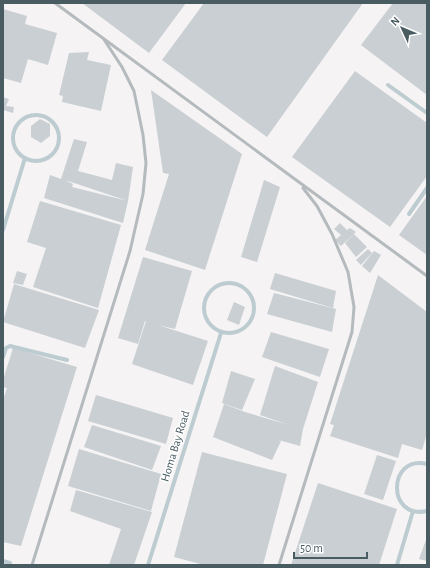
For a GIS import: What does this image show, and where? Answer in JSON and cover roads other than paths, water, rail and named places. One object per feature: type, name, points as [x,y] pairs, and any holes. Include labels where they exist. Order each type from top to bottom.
[{"type":"lane","points":[[388,85],[427,113]]},
{"type":"lane","points":[[31,115],[45,116],[54,123],[58,132],[59,137],[56,148],[54,152],[45,158],[35,161],[25,158],[17,152],[14,147],[12,137],[15,126],[22,119],[31,115]]},
{"type":"lane","points":[[3,230],[25,158]]},
{"type":"lane","points":[[409,214],[427,188]]},
{"type":"lane","points":[[227,283],[237,284],[246,289],[253,298],[255,310],[254,316],[248,326],[243,330],[232,334],[221,333],[207,322],[204,311],[206,299],[212,290],[217,286],[227,283]]},
{"type":"lane","name":"Homa Bay Road","points":[[148,565],[221,333]]},
{"type":"lane","points":[[3,357],[6,348],[10,346],[67,360]]},
{"type":"lane","points":[[427,464],[419,463],[409,466],[401,473],[396,487],[398,498],[404,506],[413,511],[427,511]]},
{"type":"lane","points":[[397,565],[413,511]]},
{"type":"lane","points":[[3,561],[10,563]]},
{"type":"railway","points":[[55,3],[427,276]]},
{"type":"railway","points":[[32,565],[130,251],[143,194],[146,163],[143,135],[134,91],[122,67],[103,38]]},
{"type":"railway","points":[[279,565],[352,332],[354,307],[348,272],[332,234],[317,206],[303,188]]}]
